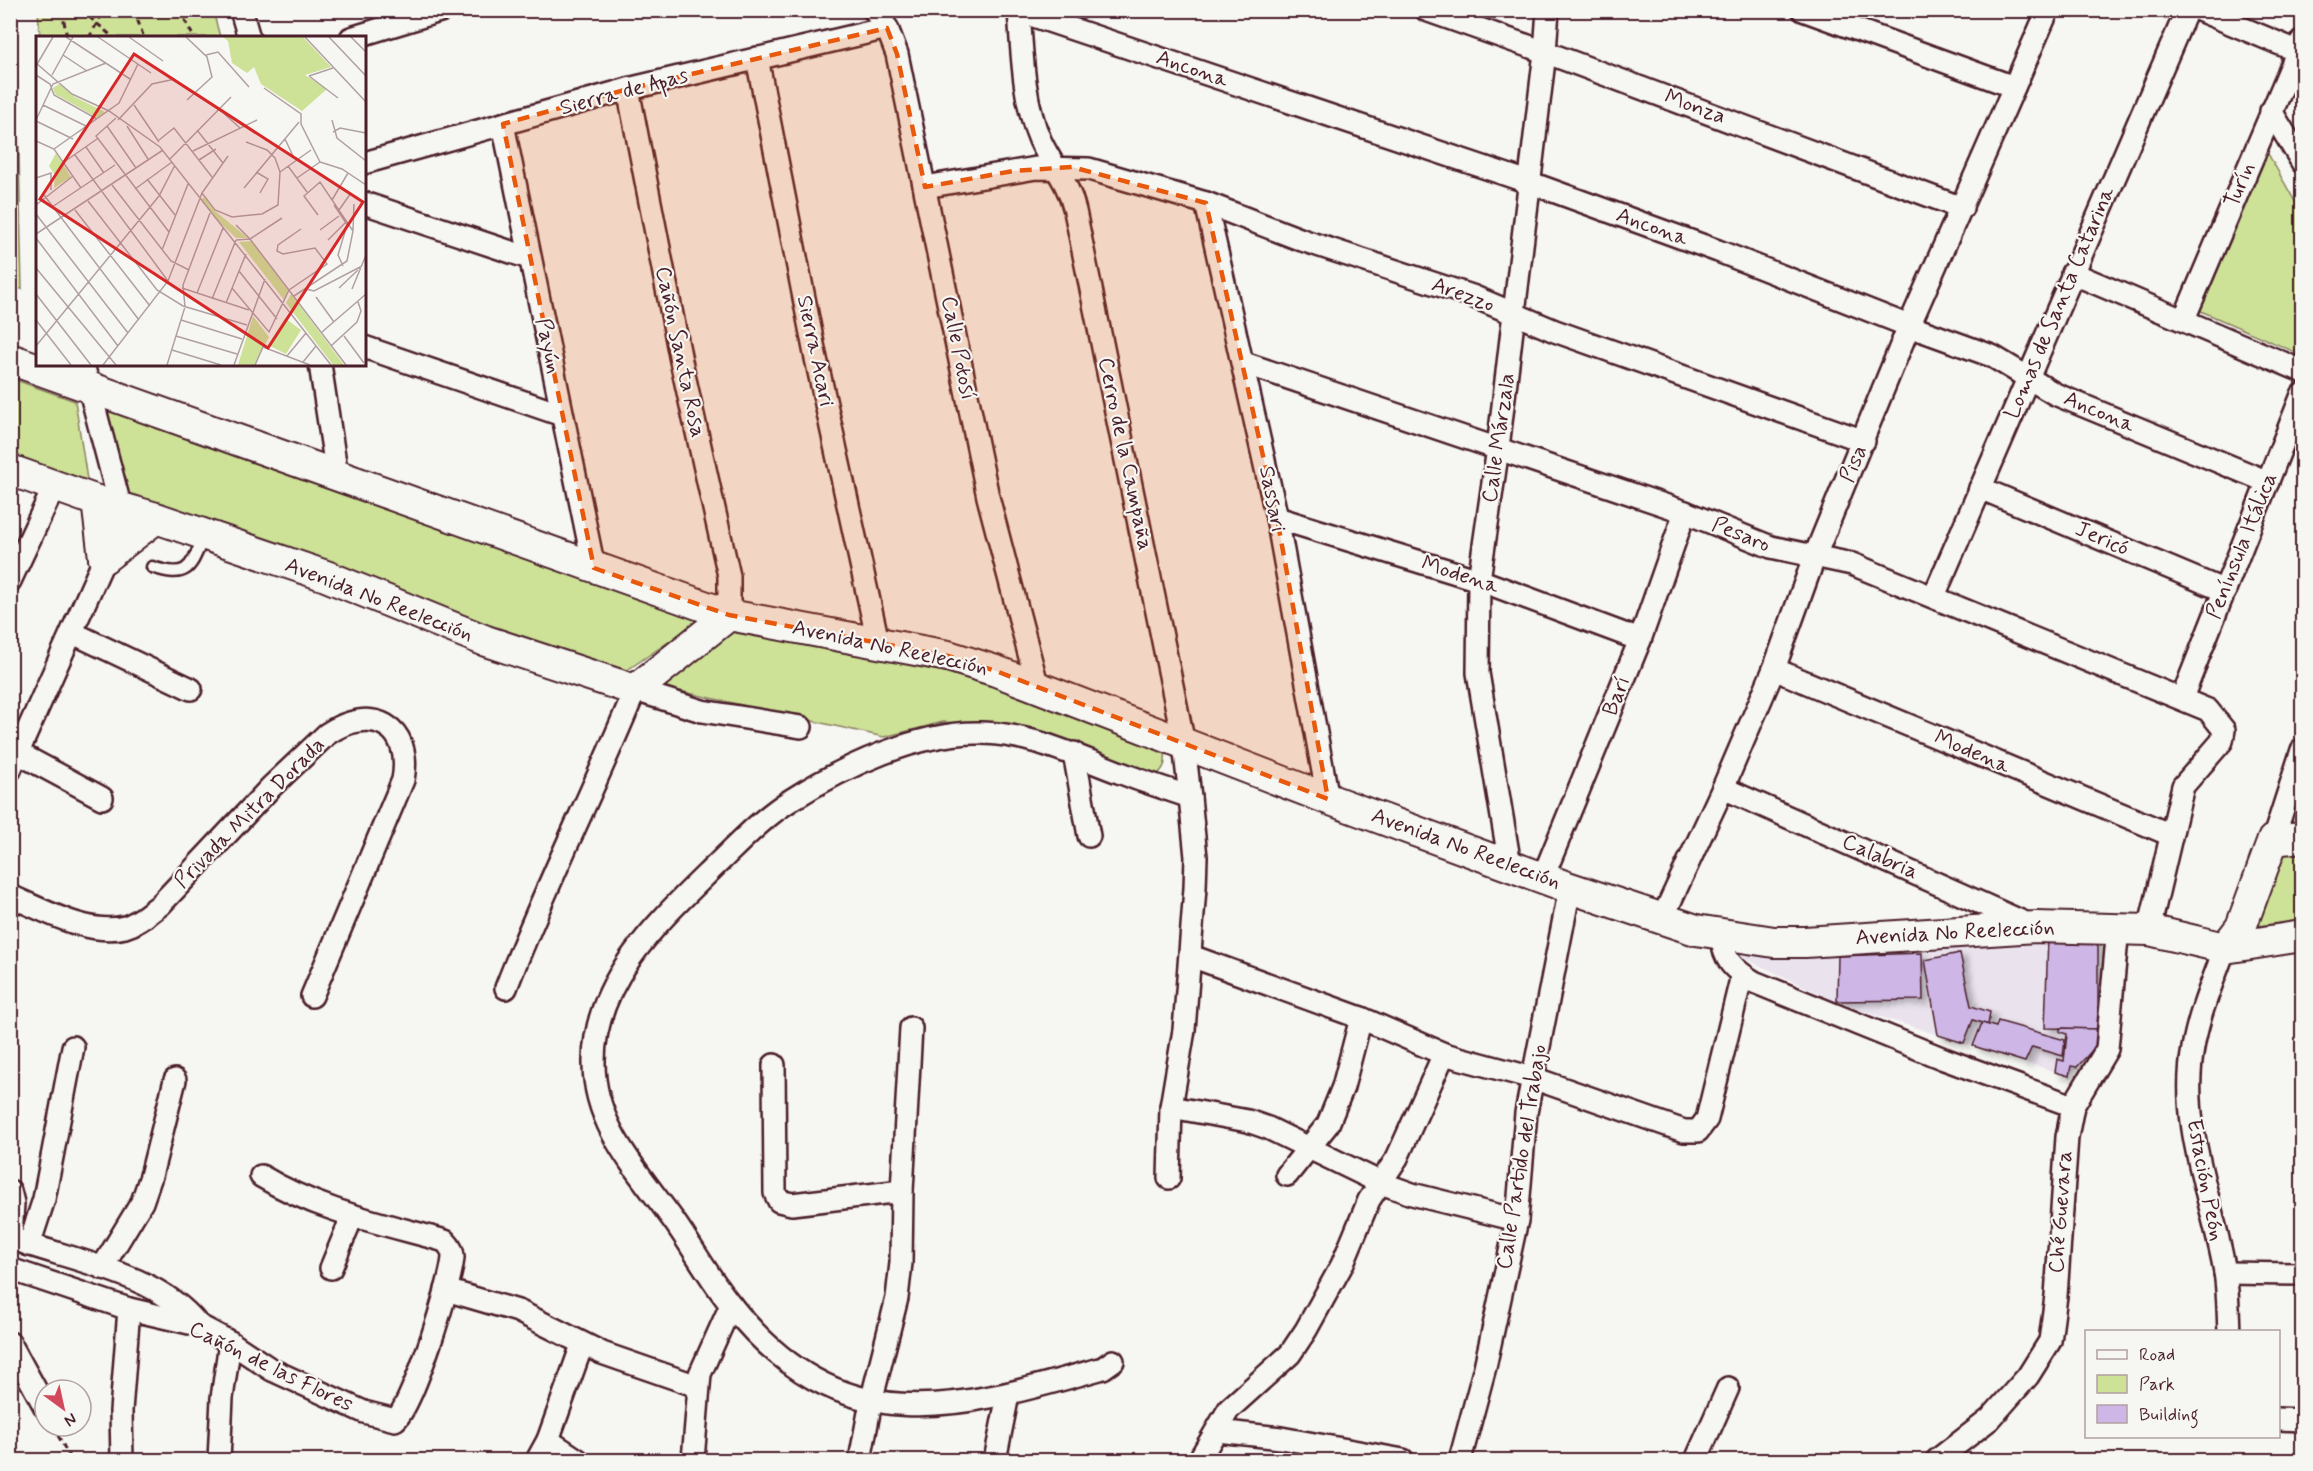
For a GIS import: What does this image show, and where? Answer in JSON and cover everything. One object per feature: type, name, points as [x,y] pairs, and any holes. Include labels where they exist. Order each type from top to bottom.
[{"type":"street","points":[[241,10],[248,36]]},
{"type":"street","points":[[358,36],[443,10]]},
{"type":"street","name":"Calle Potosí","points":[[874,10],[886,28],[897,54],[988,497],[1038,688]]},
{"type":"street","name":"Monza","points":[[1426,10],[1545,52],[1962,208]]},
{"type":"street","name":"Calle Márzala","points":[[1510,864],[1478,674],[1479,580],[1531,183],[1548,10]]},
{"type":"street","points":[[1803,10],[2014,87]]},
{"type":"street","name":"Pisa","points":[[1662,919],[1724,788],[1774,669],[1814,558],[1909,327],[2048,10]]},
{"type":"street","name":"Lomas de Santa Catarina","points":[[1934,596],[2187,10]]},
{"type":"street","points":[[2199,10],[2300,46]]},
{"type":"street","name":"Cerro de la Campaña","points":[[1019,11],[1035,125],[1040,140],[1071,194],[1075,211],[1184,744],[1197,857],[1184,1030],[1171,1107],[1169,1178]]},
{"type":"street","name":"Ancona","points":[[1019,11],[1531,183],[1718,251],[1909,327],[1992,356],[2055,394],[2268,482]]},
{"type":"street","name":"Sierra de Apas","points":[[366,162],[628,89],[886,28]]},
{"type":"street","name":"Turín","points":[[2184,319],[2300,46]]},
{"type":"street","name":"Sierra Acari","points":[[758,58],[815,354],[878,642]]},
{"type":"street","name":"Cañón Santa Rosa","points":[[628,89],[681,361],[729,576],[729,615]]},
{"type":"street","points":[[2271,111],[2302,162]]},
{"type":"street","name":"Payún","points":[[503,124],[594,568]]},
{"type":"street","name":"Arezzo","points":[[925,187],[1013,171],[1057,167],[1089,169],[1206,203],[1302,240],[1472,296],[1744,400],[1864,441]]},
{"type":"street","points":[[366,203],[529,258]]},
{"type":"street","name":"Sassari","points":[[1206,203],[1244,363],[1277,518],[1328,799]]},
{"type":"street","points":[[2072,273],[2302,371]]},
{"type":"street","points":[[366,348],[562,415]]},
{"type":"street","name":"Avenida No Reelección","points":[[10,359],[36,364]]},
{"type":"street","name":"Pesaro","points":[[1244,363],[1685,512],[1771,547],[1814,558],[1852,564],[2208,710],[2224,730],[2222,741],[2183,786],[2171,835]]},
{"type":"street","name":"Avenida No Reelección","points":[[43,366],[86,375],[337,476],[729,615],[948,656],[996,671],[1328,799],[1510,864],[1570,888],[1662,919],[1722,936],[1805,942],[2036,927],[2118,927],[2149,930],[2225,948],[2302,936]]},
{"type":"street","points":[[320,366],[337,476]]},
{"type":"street","points":[[86,375],[109,505],[104,558],[73,633],[14,762],[102,798]]},
{"type":"street","name":"Península Itálica","points":[[2182,698],[2302,395]]},
{"type":"street","name":"Avenida No Reelección","points":[[10,470],[326,576],[486,641],[635,690]]},
{"type":"street","points":[[10,580],[55,485]]},
{"type":"street","name":"Jericó","points":[[1980,488],[2225,591]]},
{"type":"street","name":"Barí","points":[[1543,877],[1640,640],[1685,512]]},
{"type":"street","points":[[104,558],[156,518]]},
{"type":"street","name":"Modena","points":[[1277,518],[1479,580],[1640,640]]},
{"type":"street","points":[[506,988],[540,901],[591,794],[635,690],[729,615]]},
{"type":"street","points":[[73,633],[190,689]]},
{"type":"street","name":"Modena","points":[[1774,669],[2171,835]]},
{"type":"street","points":[[635,690],[702,711],[801,727]]},
{"type":"street","name":"Privada Mitra Dorada","points":[[10,896],[84,925],[101,928],[127,926],[143,919],[160,905],[272,787],[327,734],[336,728],[365,720],[386,725],[399,736],[406,755],[403,780],[312,996]]},
{"type":"street","points":[[1113,1361],[1103,1368],[1008,1395],[926,1404],[871,1402],[848,1396],[800,1371],[772,1348],[731,1305],[621,1151],[604,1116],[594,1076],[594,1048],[604,1006],[619,975],[638,947],[663,918],[756,826],[787,802],[859,763],[921,742],[952,735],[980,733],[1017,736],[1074,753],[1190,797]]},
{"type":"street","points":[[2225,948],[2241,927],[2288,838],[2302,750]]},
{"type":"street","points":[[1074,753],[1089,836]]},
{"type":"street","name":"Calabria","points":[[1724,788],[2036,927]]},
{"type":"street","points":[[2149,930],[2171,835]]},
{"type":"street","name":"Calle Partido del Trabajo","points":[[1460,1461],[1487,1358],[1517,1220],[1526,1113],[1570,888]]},
{"type":"street","name":"Ché Guevara","points":[[1937,1461],[1990,1419],[2041,1358],[2050,1341],[2056,1296],[2067,1137],[2073,1106],[2107,1049],[2118,927]]},
{"type":"street","points":[[1722,936],[1723,952],[1727,961],[1742,975],[1944,1059],[2073,1106]]},
{"type":"street","name":"Estación Peón","points":[[2225,948],[2200,1017],[2192,1049],[2190,1081],[2195,1154],[2225,1273],[2229,1330]]},
{"type":"street","points":[[1191,956],[1361,1018],[1444,1054],[1533,1078],[1684,1131],[1698,1131],[1707,1119],[1742,975]]},
{"type":"street","points":[[1287,1176],[1328,1124],[1343,1087],[1361,1018]]},
{"type":"street","points":[[860,1461],[871,1402],[897,1298],[901,1263],[902,1191],[911,1028]]},
{"type":"street","points":[[17,1240],[44,1199],[73,1047]]},
{"type":"street","points":[[1199,1461],[1229,1409],[1285,1359],[1306,1330],[1342,1265],[1370,1200],[1397,1158],[1444,1054]]},
{"type":"street","points":[[774,1065],[775,1193],[779,1201],[792,1204],[902,1191]]},
{"type":"street","points":[[102,1268],[142,1202],[151,1176],[175,1080]]},
{"type":"street","points":[[1171,1107],[1248,1121],[1311,1147],[1381,1183],[1412,1194],[1517,1220]]},
{"type":"street","points":[[261,1176],[296,1196],[352,1217],[445,1241],[453,1254],[446,1290],[536,1318],[582,1345],[697,1386]]},
{"type":"street","points":[[10,1191],[17,1240]]},
{"type":"street","points":[[331,1268],[352,1217]]},
{"type":"street","points":[[17,1240],[102,1268],[156,1291],[182,1308],[198,1325]]},
{"type":"street","name":"Cañón de las Flores","points":[[10,1269],[129,1309],[198,1325],[230,1342],[272,1370],[364,1412],[395,1420],[408,1401],[446,1290]]},
{"type":"street","points":[[2225,1273],[2302,1274]]},
{"type":"street","points":[[693,1461],[697,1386],[708,1354],[731,1305]]},
{"type":"street","points":[[122,1461],[121,1411],[129,1309]]},
{"type":"street","points":[[219,1461],[222,1398],[230,1342]]},
{"type":"street","points":[[10,1343],[33,1385]]},
{"type":"street","points":[[537,1461],[548,1440],[582,1345]]},
{"type":"street","points":[[1696,1461],[1728,1388]]},
{"type":"street","points":[[995,1461],[1008,1395]]},
{"type":"street","points":[[2280,1419],[2302,1420]]},
{"type":"street","points":[[1218,1431],[1281,1438],[1403,1461]]},
{"type":"street","points":[[548,1440],[578,1461]]},
{"type":"lane","points":[[152,567],[175,573],[186,570],[194,560],[205,534]]},
{"type":"path","points":[[62,10],[67,36]]},
{"type":"path","points":[[81,10],[112,36]]},
{"type":"path","points":[[90,36],[104,10]]},
{"type":"path","points":[[134,10],[143,36]]},
{"type":"path","points":[[180,10],[193,36]]},
{"type":"path","points":[[59,1438],[71,1461]]},
{"type":"highlighted area","points":[[887,28],[897,54],[925,187],[1013,171],[1072,167],[1206,203],[1277,518],[1328,799],[996,671],[948,656],[729,615],[594,568],[503,124],[628,89]]},
{"type":"shaded area","points":[[2098,931],[2098,1044],[2069,1076],[1846,1006],[1729,951],[1801,957]]},
{"type":"green space","points":[[38,11],[213,11],[220,36],[40,36]]},
{"type":"green space","points":[[16,19],[22,289],[10,288],[10,20]]},
{"type":"green space","points":[[2262,143],[2302,214],[2302,355],[2194,308]]},
{"type":"green space","points":[[10,378],[75,401],[88,486],[11,457]]},
{"type":"green space","points":[[108,411],[699,621],[617,677],[126,500]]},
{"type":"green space","points":[[736,629],[970,677],[1165,751],[1164,765],[1156,776],[1011,727],[943,722],[884,737],[653,685]]},
{"type":"green space","points":[[2302,849],[2302,920],[2250,927],[2276,851]]},
{"type":"building","points":[[2098,931],[2098,1029],[2045,1028],[2048,936]]},
{"type":"building","points":[[1922,953],[1923,1000],[1837,1001],[1838,956]]},
{"type":"building","points":[[1960,953],[1971,1006],[1990,1012],[1988,1025],[1973,1020],[1964,1043],[1938,1035],[1925,960]]},
{"type":"building","points":[[1998,1021],[2065,1040],[2063,1056],[2032,1047],[2025,1062],[1973,1046],[1982,1023],[1996,1027]]},
{"type":"building","points":[[2060,1028],[2098,1029],[2098,1044],[2077,1067],[2071,1066],[2069,1076],[2055,1072],[2057,1059],[2064,1061],[2067,1034],[2060,1032]]}]
